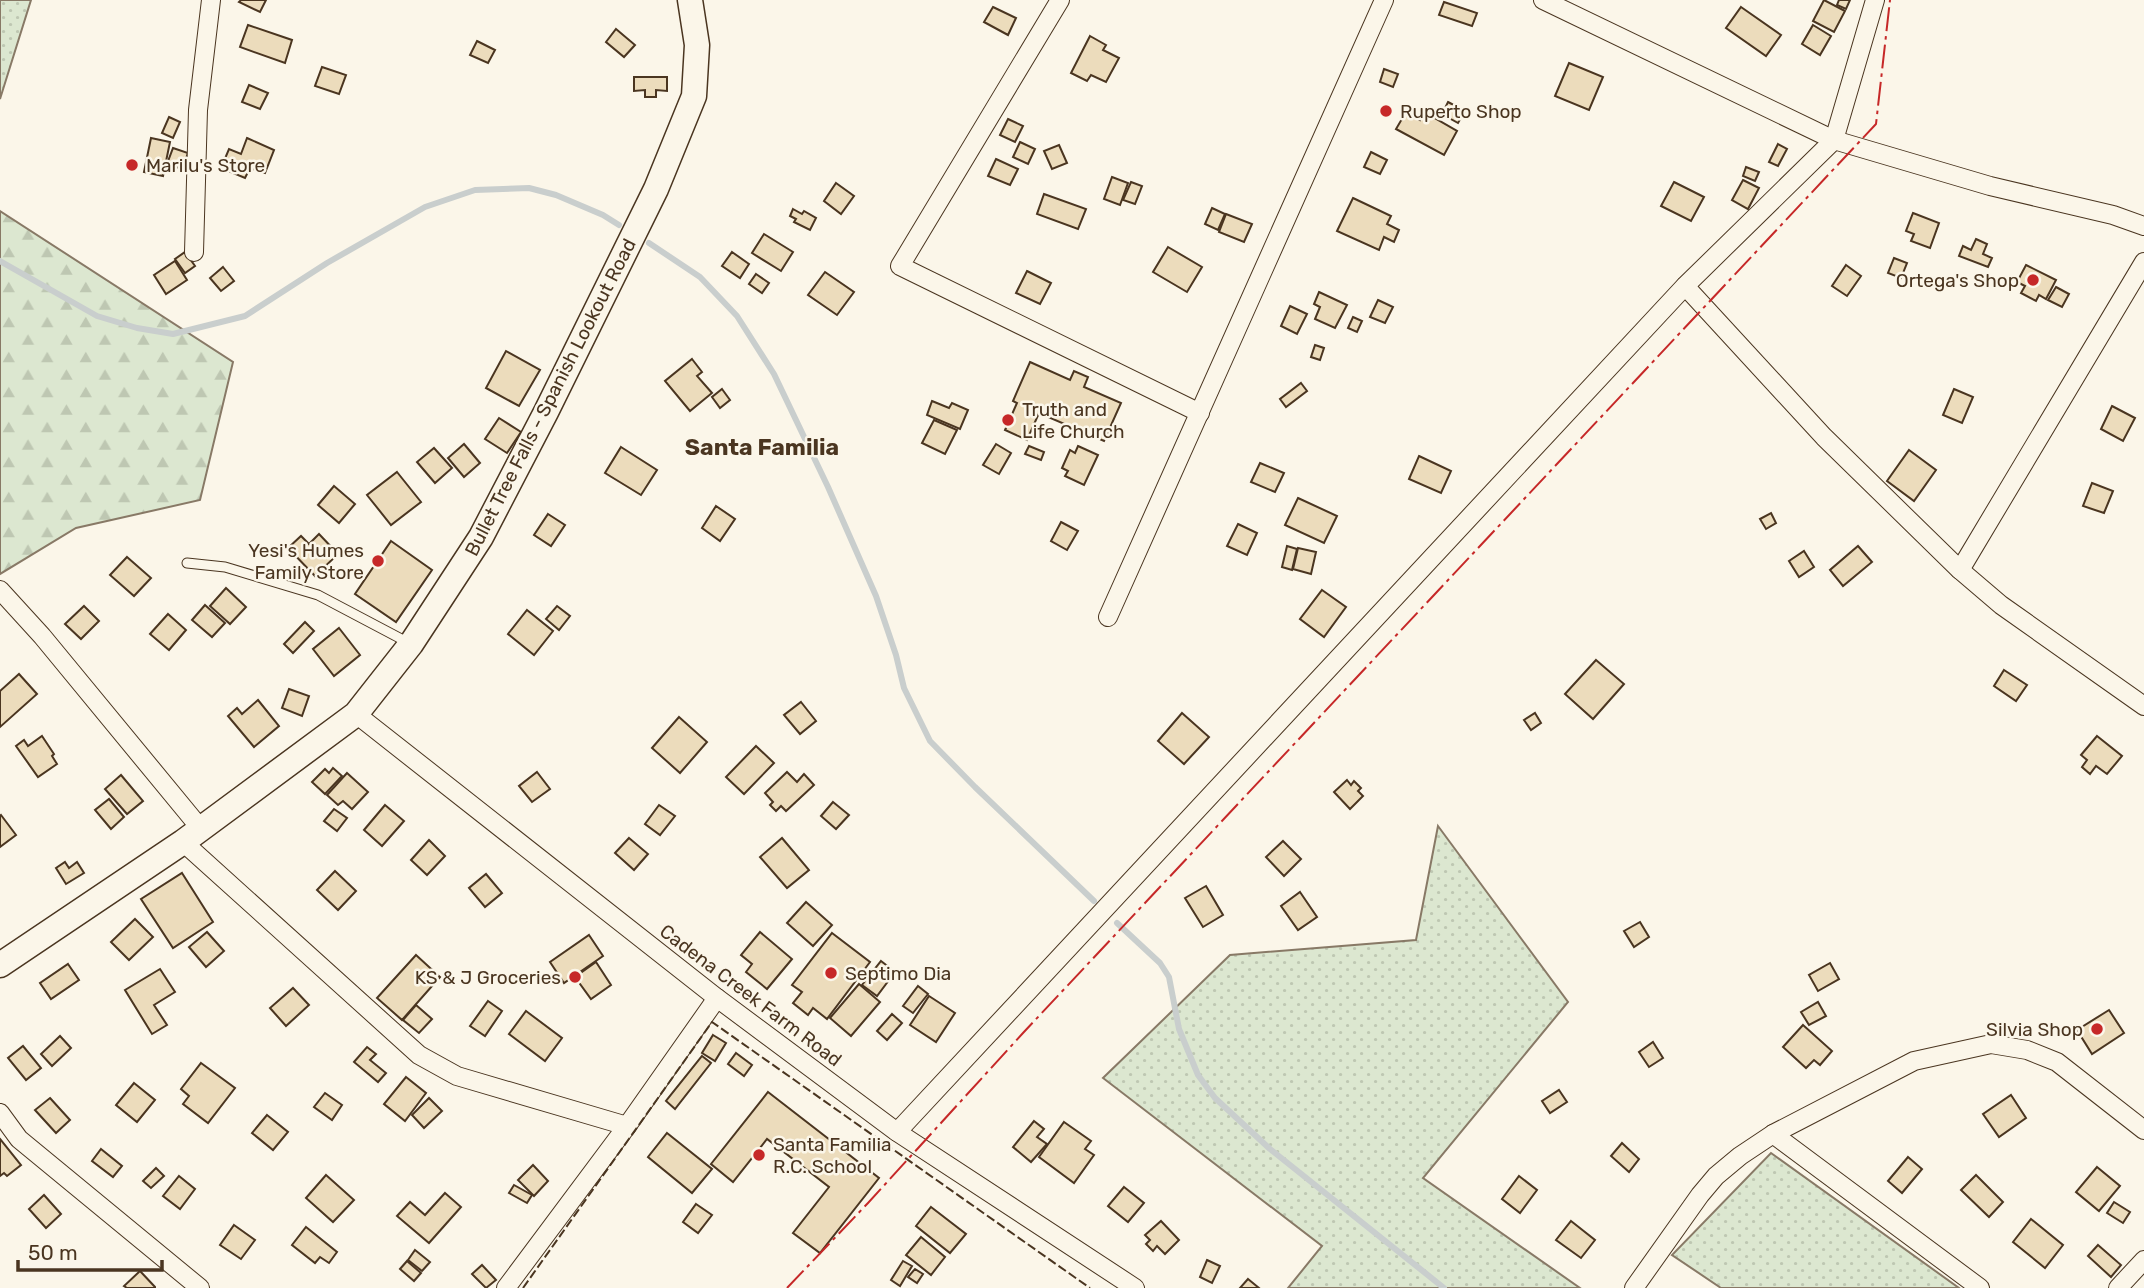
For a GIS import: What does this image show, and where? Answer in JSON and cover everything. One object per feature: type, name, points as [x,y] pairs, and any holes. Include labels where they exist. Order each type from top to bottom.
[{"type":"main road","name":"Bullet Tree Falls - Spanish Lookout Road","points":[[0,965],[192,836],[356,714],[411,644],[481,537],[656,189],[694,96],[697,45],[690,0]]},
{"type":"street","points":[[194,252],[198,110],[211,0]]},
{"type":"street","points":[[1060,0],[900,266],[1200,413]]},
{"type":"street","points":[[1108,617],[1384,0]]},
{"type":"street","points":[[1543,0],[1834,140],[1990,186],[2113,215],[2144,226]]},
{"type":"street","points":[[897,1132],[1685,286],[1834,140],[1875,0]]},
{"type":"street","points":[[1960,570],[2144,262]]},
{"type":"street","points":[[1685,286],[1824,437],[1960,570],[2001,605],[2144,706]]},
{"type":"street","points":[[0,590],[42,636],[192,836],[419,1055],[457,1076],[627,1126]]},
{"type":"street","name":"Cadena Creek Farm Road","points":[[356,714],[717,998],[897,1132],[1136,1288]]},
{"type":"street","points":[[506,1288],[627,1126],[717,998]]},
{"type":"street","points":[[1634,1288],[1716,1176],[1740,1156],[1773,1133],[1914,1061],[1991,1044],[2027,1050],[2056,1062],[2144,1130]]},
{"type":"street","points":[[0,1113],[19,1139],[200,1288]]},
{"type":"street","points":[[1773,1133],[1980,1288]]},
{"type":"street","points":[[2119,1288],[2144,1260]]},
{"type":"lane","points":[[187,563],[225,567],[318,595],[411,644]]},
{"type":"green space","points":[[0,0],[31,0],[0,99]]},
{"type":"green space","points":[[0,211],[233,362],[200,500],[76,528],[0,574]]},
{"type":"green space","points":[[1438,826],[1568,1002],[1423,1178],[1580,1288],[1288,1288],[1322,1246],[1103,1078],[1230,955],[1416,940]]},
{"type":"green space","points":[[1771,1153],[1959,1288],[1721,1288],[1672,1255]]},
{"type":"building","points":[[266,0],[260,12],[239,2]]},
{"type":"building","points":[[1824,0],[1845,11],[1834,32],[1813,21]]},
{"type":"building","points":[[1839,0],[1850,0],[1846,9],[1837,5]]},
{"type":"building","points":[[1444,2],[1477,13],[1472,26],[1439,15]]},
{"type":"building","points":[[993,7],[1016,18],[1008,35],[984,22]]},
{"type":"building","points":[[1741,7],[1781,35],[1766,56],[1726,28]]},
{"type":"building","points":[[248,25],[292,40],[285,63],[240,47]]},
{"type":"building","points":[[1813,25],[1831,36],[1820,55],[1802,44]]},
{"type":"building","points":[[616,29],[635,45],[624,57],[606,42]]},
{"type":"building","points":[[1090,36],[1106,45],[1103,50],[1119,58],[1106,82],[1091,75],[1087,81],[1071,73]]},
{"type":"building","points":[[477,41],[495,50],[488,63],[470,55]]},
{"type":"building","points":[[1569,63],[1603,77],[1589,110],[1555,96]]},
{"type":"building","points":[[322,67],[346,75],[339,94],[315,86]]},
{"type":"building","points":[[1384,69],[1398,74],[1393,87],[1380,82]]},
{"type":"building","points":[[634,77],[667,77],[667,91],[656,90],[656,97],[645,97],[645,90],[634,91]]},
{"type":"building","points":[[249,85],[268,93],[260,109],[242,102]]},
{"type":"building","points":[[1448,102],[1465,111],[1458,123],[1442,114]]},
{"type":"building","points":[[1406,112],[1420,120],[1424,112],[1457,131],[1444,155],[1396,129]]},
{"type":"building","points":[[169,117],[180,122],[173,138],[162,133]]},
{"type":"building","points":[[1008,119],[1023,126],[1015,142],[1000,135]]},
{"type":"building","points":[[151,138],[170,142],[163,176],[144,172]]},
{"type":"building","points":[[247,138],[274,150],[265,173],[250,168],[245,178],[221,168],[229,149],[241,154]]},
{"type":"building","points":[[1020,142],[1035,149],[1028,164],[1013,157]]},
{"type":"building","points":[[1778,144],[1787,149],[1778,166],[1769,162]]},
{"type":"building","points":[[1059,145],[1067,163],[1052,169],[1044,151]]},
{"type":"building","points":[[173,148],[188,153],[182,169],[167,164]]},
{"type":"building","points":[[1371,152],[1387,160],[1380,174],[1364,167]]},
{"type":"building","points":[[996,159],[1018,169],[1010,185],[988,176]]},
{"type":"building","points":[[1746,167],[1759,172],[1755,181],[1743,176]]},
{"type":"building","points":[[1112,177],[1128,183],[1120,205],[1104,199]]},
{"type":"building","points":[[1743,180],[1759,188],[1748,209],[1732,200]]},
{"type":"building","points":[[1131,182],[1142,186],[1135,204],[1123,200]]},
{"type":"building","points":[[1674,182],[1704,197],[1691,221],[1661,206]]},
{"type":"building","points":[[836,183],[854,196],[841,214],[824,201]]},
{"type":"building","points":[[1044,194],[1086,209],[1078,229],[1037,214]]},
{"type":"building","points":[[1353,198],[1391,216],[1387,224],[1399,230],[1394,242],[1384,237],[1379,250],[1337,231]]},
{"type":"building","points":[[1212,208],[1225,214],[1218,230],[1205,224]]},
{"type":"building","points":[[793,209],[802,214],[804,211],[816,218],[810,230],[794,222],[796,219],[790,216]]},
{"type":"building","points":[[1913,213],[1939,223],[1930,248],[1911,241],[1914,234],[1906,231]]},
{"type":"building","points":[[1226,214],[1252,224],[1244,242],[1219,232]]},
{"type":"building","points":[[764,234],[793,252],[781,271],[752,253]]},
{"type":"building","points":[[1976,239],[1987,244],[1983,254],[1992,258],[1988,267],[1959,256],[1963,246],[1971,250]]},
{"type":"building","points":[[1168,247],[1202,267],[1187,292],[1153,272]]},
{"type":"building","points":[[185,252],[195,266],[185,273],[175,259]]},
{"type":"building","points":[[732,252],[749,264],[740,278],[722,266]]},
{"type":"building","points":[[1894,258],[1907,263],[1901,278],[1888,273]]},
{"type":"building","points":[[175,261],[187,280],[166,294],[154,275]]},
{"type":"building","points":[[1846,265],[1861,276],[1847,296],[1832,286]]},
{"type":"building","points":[[2026,265],[2056,280],[2046,299],[2039,295],[2036,301],[2021,293],[2025,286],[2017,282]]},
{"type":"building","points":[[223,267],[234,281],[221,291],[210,278]]},
{"type":"building","points":[[1027,271],[1051,283],[1040,304],[1016,293]]},
{"type":"building","points":[[825,272],[854,292],[837,315],[808,295]]},
{"type":"building","points":[[756,274],[769,283],[762,293],[749,284]]},
{"type":"building","points":[[2056,287],[2069,294],[2062,307],[2048,300]]},
{"type":"building","points":[[1319,292],[1347,305],[1335,328],[1315,319],[1320,307],[1314,304]]},
{"type":"building","points":[[1378,300],[1393,307],[1385,323],[1370,317]]},
{"type":"building","points":[[1290,306],[1307,314],[1297,334],[1281,326]]},
{"type":"building","points":[[1353,317],[1362,321],[1357,332],[1348,328]]},
{"type":"building","points":[[1315,345],[1324,348],[1320,360],[1311,357]]},
{"type":"building","points":[[506,351],[540,370],[519,406],[486,388]]},
{"type":"building","points":[[692,359],[702,372],[697,376],[712,393],[690,411],[665,381]]},
{"type":"building","points":[[1030,362],[1070,380],[1074,371],[1088,377],[1084,387],[1121,403],[1104,441],[1039,413],[1027,440],[1005,430],[1017,403],[1013,401]]},
{"type":"building","points":[[1301,383],[1307,391],[1286,407],[1280,399]]},
{"type":"building","points":[[722,389],[730,400],[720,408],[712,397]]},
{"type":"building","points":[[1954,389],[1973,397],[1962,423],[1943,415]]},
{"type":"building","points":[[932,401],[949,408],[952,403],[968,410],[960,429],[927,415]]},
{"type":"building","points":[[2112,406],[2135,418],[2123,441],[2101,429]]},
{"type":"building","points":[[499,418],[521,432],[507,453],[485,439]]},
{"type":"building","points":[[934,420],[957,430],[945,454],[922,443]]},
{"type":"building","points":[[464,444],[480,463],[464,477],[448,458]]},
{"type":"building","points":[[996,444],[1011,453],[999,474],[983,465]]},
{"type":"building","points":[[1029,446],[1044,452],[1041,460],[1025,454]]},
{"type":"building","points":[[1078,446],[1098,455],[1084,485],[1065,476],[1068,471],[1062,468],[1070,450],[1075,453]]},
{"type":"building","points":[[621,447],[657,470],[641,495],[605,473]]},
{"type":"building","points":[[434,448],[452,468],[435,483],[417,462]]},
{"type":"building","points":[[1909,450],[1936,470],[1914,501],[1887,481]]},
{"type":"building","points":[[1419,456],[1451,471],[1441,493],[1409,479]]},
{"type":"building","points":[[1260,463],[1284,473],[1275,492],[1251,482]]},
{"type":"building","points":[[397,472],[421,502],[391,525],[367,495]]},
{"type":"building","points":[[2092,483],[2113,491],[2104,513],[2083,506]]},
{"type":"building","points":[[334,486],[355,504],[339,523],[318,505]]},
{"type":"building","points":[[1298,498],[1337,516],[1324,543],[1285,525]]},
{"type":"building","points":[[716,506],[735,519],[720,541],[702,528]]},
{"type":"building","points":[[1771,513],[1776,523],[1766,529],[1760,519]]},
{"type":"building","points":[[548,514],[565,525],[551,546],[534,535]]},
{"type":"building","points":[[1061,522],[1078,531],[1067,550],[1051,541]]},
{"type":"building","points":[[1238,524],[1257,533],[1247,555],[1227,546]]},
{"type":"building","points":[[319,534],[338,554],[315,576],[288,548],[301,536],[309,544]]},
{"type":"building","points":[[391,541],[432,570],[396,622],[355,594]]},
{"type":"building","points":[[1287,546],[1297,549],[1292,570],[1282,567]]},
{"type":"building","points":[[1858,546],[1872,562],[1843,586],[1830,570]]},
{"type":"building","points":[[1298,548],[1316,552],[1311,574],[1293,569]]},
{"type":"building","points":[[1804,551],[1814,567],[1799,577],[1789,561]]},
{"type":"building","points":[[127,557],[151,578],[134,596],[110,575]]},
{"type":"building","points":[[226,588],[246,607],[230,624],[210,606]]},
{"type":"building","points":[[1322,590],[1346,607],[1324,637],[1300,619]]},
{"type":"building","points":[[205,605],[225,623],[212,637],[192,620]]},
{"type":"building","points":[[84,606],[99,621],[81,639],[65,624]]},
{"type":"building","points":[[557,606],[570,616],[559,630],[546,619]]},
{"type":"building","points":[[527,610],[553,631],[534,655],[508,634]]},
{"type":"building","points":[[168,614],[186,630],[169,650],[150,634]]},
{"type":"building","points":[[305,622],[314,631],[293,653],[284,644]]},
{"type":"building","points":[[339,628],[360,655],[334,676],[313,649]]},
{"type":"building","points":[[1596,660],[1624,684],[1593,719],[1565,694]]},
{"type":"building","points":[[2004,670],[2027,685],[2016,701],[1994,686]]},
{"type":"building","points":[[19,674],[37,694],[0,727],[0,691]]},
{"type":"building","points":[[289,689],[309,696],[302,716],[282,708]]},
{"type":"building","points":[[258,700],[279,726],[254,747],[228,716],[237,708],[242,714]]},
{"type":"building","points":[[801,702],[816,721],[800,734],[784,715]]},
{"type":"building","points":[[1182,713],[1209,737],[1184,764],[1158,741]]},
{"type":"building","points":[[1535,713],[1541,723],[1531,730],[1524,720]]},
{"type":"building","points":[[679,717],[707,742],[680,773],[652,748]]},
{"type":"building","points":[[42,736],[57,764],[38,777],[16,746],[24,740],[28,746]]},
{"type":"building","points":[[2097,736],[2122,756],[2107,774],[2096,766],[2090,774],[2082,767],[2087,760],[2081,755]]},
{"type":"building","points":[[756,746],[774,763],[744,794],[726,777]]},
{"type":"building","points":[[333,768],[342,776],[325,794],[312,782],[325,769],[329,773]]},
{"type":"building","points":[[537,772],[550,789],[532,802],[519,786]]},
{"type":"building","points":[[787,772],[797,782],[804,774],[814,785],[786,811],[781,806],[776,811],[770,805],[773,802],[765,793]]},
{"type":"building","points":[[347,773],[368,792],[352,809],[343,801],[338,805],[327,795]]},
{"type":"building","points":[[121,775],[143,801],[127,814],[105,789]]},
{"type":"building","points":[[1347,780],[1351,785],[1354,781],[1361,788],[1358,791],[1363,796],[1350,809],[1334,792]]},
{"type":"building","points":[[109,799],[124,817],[111,829],[95,810]]},
{"type":"building","points":[[833,802],[849,815],[836,829],[821,816]]},
{"type":"building","points":[[385,805],[404,821],[382,846],[364,830]]},
{"type":"building","points":[[659,805],[675,816],[660,835],[645,824]]},
{"type":"building","points":[[334,809],[347,818],[337,831],[324,821]]},
{"type":"building","points":[[0,816],[16,835],[0,847]]},
{"type":"building","points":[[629,838],[648,854],[634,870],[615,853]]},
{"type":"building","points":[[782,838],[809,870],[787,888],[760,857]]},
{"type":"building","points":[[429,840],[445,856],[427,875],[411,860]]},
{"type":"building","points":[[1283,841],[1301,859],[1284,876],[1266,857]]},
{"type":"building","points":[[65,862],[69,868],[77,862],[84,873],[66,884],[56,868]]},
{"type":"building","points":[[335,871],[356,891],[338,910],[317,890]]},
{"type":"building","points":[[182,873],[213,922],[173,948],[141,899]]},
{"type":"building","points":[[486,874],[502,893],[485,907],[469,888]]},
{"type":"building","points":[[1206,886],[1223,915],[1203,927],[1185,898]]},
{"type":"building","points":[[1300,892],[1317,917],[1298,930],[1281,906]]},
{"type":"building","points":[[806,902],[832,925],[813,946],[787,923]]},
{"type":"building","points":[[135,919],[153,937],[129,960],[111,942]]},
{"type":"building","points":[[1640,922],[1649,937],[1634,947],[1624,931]]},
{"type":"building","points":[[207,932],[224,951],[206,967],[189,947]]},
{"type":"building","points":[[760,932],[792,959],[767,989],[746,972],[752,964],[741,955]]},
{"type":"building","name":"Septimo Dia","points":[[832,933],[870,962],[827,1019],[813,1008],[808,1015],[793,1003],[802,992],[792,985]]},
{"type":"building","points":[[589,935],[603,956],[564,983],[550,962]]},
{"type":"building","points":[[416,955],[440,977],[402,1020],[377,998]]},
{"type":"building","points":[[881,961],[895,972],[877,996],[862,985]]},
{"type":"building","points":[[596,962],[611,985],[591,999],[575,977]]},
{"type":"building","points":[[1830,963],[1839,979],[1818,991],[1809,975]]},
{"type":"building","points":[[68,964],[79,980],[51,999],[40,983]]},
{"type":"building","points":[[160,969],[175,992],[154,1005],[167,1025],[152,1034],[125,990]]},
{"type":"building","points":[[859,984],[880,1002],[851,1036],[830,1018]]},
{"type":"building","points":[[918,986],[928,994],[913,1013],[903,1006]]},
{"type":"building","points":[[293,988],[309,1005],[286,1026],[270,1008]]},
{"type":"building","points":[[929,996],[955,1013],[936,1042],[910,1025]]},
{"type":"building","points":[[488,1001],[502,1011],[485,1036],[470,1026]]},
{"type":"building","points":[[1818,1002],[1826,1016],[1809,1025],[1801,1012]]},
{"type":"building","points":[[416,1005],[432,1019],[419,1033],[403,1020]]},
{"type":"building","points":[[2109,1010],[2124,1033],[2092,1054],[2077,1030]]},
{"type":"building","points":[[526,1011],[562,1038],[545,1061],[509,1034]]},
{"type":"building","points":[[892,1014],[902,1023],[887,1040],[877,1031]]},
{"type":"building","points":[[1803,1025],[1832,1051],[1820,1065],[1814,1060],[1806,1068],[1783,1047]]},
{"type":"building","points":[[713,1035],[726,1043],[715,1061],[702,1053]]},
{"type":"building","points":[[60,1036],[71,1048],[52,1066],[41,1054]]},
{"type":"building","points":[[1653,1042],[1663,1058],[1649,1067],[1639,1052]]},
{"type":"building","points":[[23,1046],[41,1068],[26,1080],[8,1058]]},
{"type":"building","points":[[367,1047],[376,1054],[370,1060],[386,1073],[378,1082],[354,1062]]},
{"type":"building","points":[[736,1053],[752,1065],[744,1076],[728,1064]]},
{"type":"building","points":[[702,1056],[711,1063],[675,1109],[666,1101]]},
{"type":"building","points":[[201,1063],[235,1088],[208,1123],[183,1104],[189,1096],[181,1089]]},
{"type":"building","points":[[406,1077],[426,1093],[405,1121],[384,1104]]},
{"type":"building","points":[[134,1083],[155,1100],[137,1122],[116,1105]]},
{"type":"building","points":[[1559,1090],[1567,1102],[1550,1113],[1542,1101]]},
{"type":"building","points":[[768,1092],[879,1178],[820,1253],[793,1233],[829,1187],[767,1139],[733,1182],[711,1164]]},
{"type":"building","points":[[325,1093],[342,1105],[332,1120],[314,1107]]},
{"type":"building","points":[[2011,1095],[2026,1118],[1999,1137],[1983,1114]]},
{"type":"building","points":[[50,1098],[70,1120],[56,1133],[35,1110]]},
{"type":"building","points":[[429,1098],[442,1111],[424,1128],[412,1115]]},
{"type":"building","points":[[267,1115],[288,1132],[273,1150],[252,1133]]},
{"type":"building","points":[[1034,1121],[1044,1129],[1037,1137],[1047,1144],[1031,1162],[1013,1147]]},
{"type":"building","points":[[1064,1122],[1091,1141],[1085,1149],[1094,1155],[1074,1183],[1039,1157]]},
{"type":"building","points":[[667,1133],[712,1169],[692,1193],[648,1157]]},
{"type":"building","points":[[0,1139],[21,1165],[7,1176],[4,1173],[0,1176]]},
{"type":"building","points":[[1622,1143],[1639,1159],[1629,1172],[1611,1156]]},
{"type":"building","points":[[101,1149],[122,1166],[113,1177],[92,1161]]},
{"type":"building","points":[[1908,1157],[1922,1169],[1902,1193],[1888,1181]]},
{"type":"building","points":[[533,1165],[548,1181],[534,1196],[518,1180]]},
{"type":"building","points":[[2097,1167],[2120,1186],[2099,1211],[2076,1192]]},
{"type":"building","points":[[156,1168],[164,1176],[151,1188],[143,1181]]},
{"type":"building","points":[[326,1175],[354,1200],[333,1222],[306,1198]]},
{"type":"building","points":[[1976,1175],[2003,1202],[1989,1217],[1961,1190]]},
{"type":"building","points":[[179,1176],[195,1189],[180,1209],[163,1196]]},
{"type":"building","points":[[1519,1176],[1537,1190],[1520,1213],[1502,1199]]},
{"type":"building","points":[[514,1185],[532,1195],[527,1203],[509,1193]]},
{"type":"building","points":[[1124,1187],[1144,1203],[1128,1222],[1108,1206]]},
{"type":"building","points":[[445,1193],[461,1207],[429,1243],[397,1216],[410,1202],[425,1215]]},
{"type":"building","points":[[44,1195],[61,1214],[46,1228],[29,1209]]},
{"type":"building","points":[[2114,1202],[2130,1212],[2123,1223],[2107,1213]]},
{"type":"building","points":[[696,1204],[712,1215],[698,1233],[683,1222]]},
{"type":"building","points":[[931,1207],[966,1234],[950,1253],[916,1226]]},
{"type":"building","points":[[2031,1219],[2063,1245],[2045,1268],[2013,1242]]},
{"type":"building","points":[[1161,1221],[1179,1240],[1165,1254],[1157,1246],[1153,1251],[1146,1244],[1150,1240],[1145,1235]]},
{"type":"building","points":[[1571,1221],[1595,1240],[1581,1258],[1556,1240]]},
{"type":"building","points":[[234,1225],[255,1240],[241,1259],[220,1245]]},
{"type":"building","points":[[306,1227],[337,1252],[329,1263],[320,1257],[315,1263],[292,1245]]},
{"type":"building","points":[[921,1237],[945,1257],[931,1275],[906,1255]]},
{"type":"building","points":[[2098,1245],[2121,1265],[2111,1277],[2088,1256]]},
{"type":"building","points":[[415,1250],[430,1262],[422,1271],[408,1260]]},
{"type":"building","points":[[1207,1260],[1220,1266],[1212,1283],[1200,1277]]},
{"type":"building","points":[[407,1261],[421,1273],[414,1281],[400,1269]]},
{"type":"building","points":[[903,1261],[912,1266],[900,1286],[891,1280]]},
{"type":"building","points":[[482,1265],[496,1280],[486,1288],[472,1274]]},
{"type":"building","points":[[915,1269],[923,1274],[917,1283],[908,1277]]},
{"type":"building","points":[[140,1271],[155,1287],[155,1288],[124,1286]]},
{"type":"building","points":[[1248,1279],[1259,1288],[1240,1288]]},
{"type":"waterway","points":[[0,261],[97,316],[137,328],[173,334],[245,316],[327,263],[425,207],[475,190],[529,188],[556,195],[603,215],[619,225]]},
{"type":"waterway","points":[[649,243],[700,277],[737,316],[774,374],[876,596],[904,688],[930,741],[1094,901]]},
{"type":"waterway","points":[[1117,923],[1160,963],[1169,977],[1179,1029],[1198,1075],[1215,1098],[1270,1149],[1444,1288]]},
{"type":"fence","points":[[523,1288],[712,1022],[1090,1288]]},
{"type":"power","points":[[787,1288],[1876,124],[1890,0]]},
{"type":"place","name":"Ruperto Shop","points":[[1386,111]]},
{"type":"place","name":"Marilu's Store","points":[[132,165]]},
{"type":"place","name":"Ortega's Shop","points":[[2033,280]]},
{"type":"place","name":"Truth and Life Church","points":[[1008,420]]},
{"type":"place","name":"Yesi's Humes Family Store","points":[[378,561]]},
{"type":"place","name":"Septimo Dia","points":[[831,973]]},
{"type":"place","name":"KS & J Groceries","points":[[575,977]]},
{"type":"place","name":"Silvia Shop","points":[[2097,1029]]},
{"type":"place","name":"Santa Familia R.C. School","points":[[759,1155]]},
{"type":"district","name":"Santa Familia","points":[[762,447]]}]
